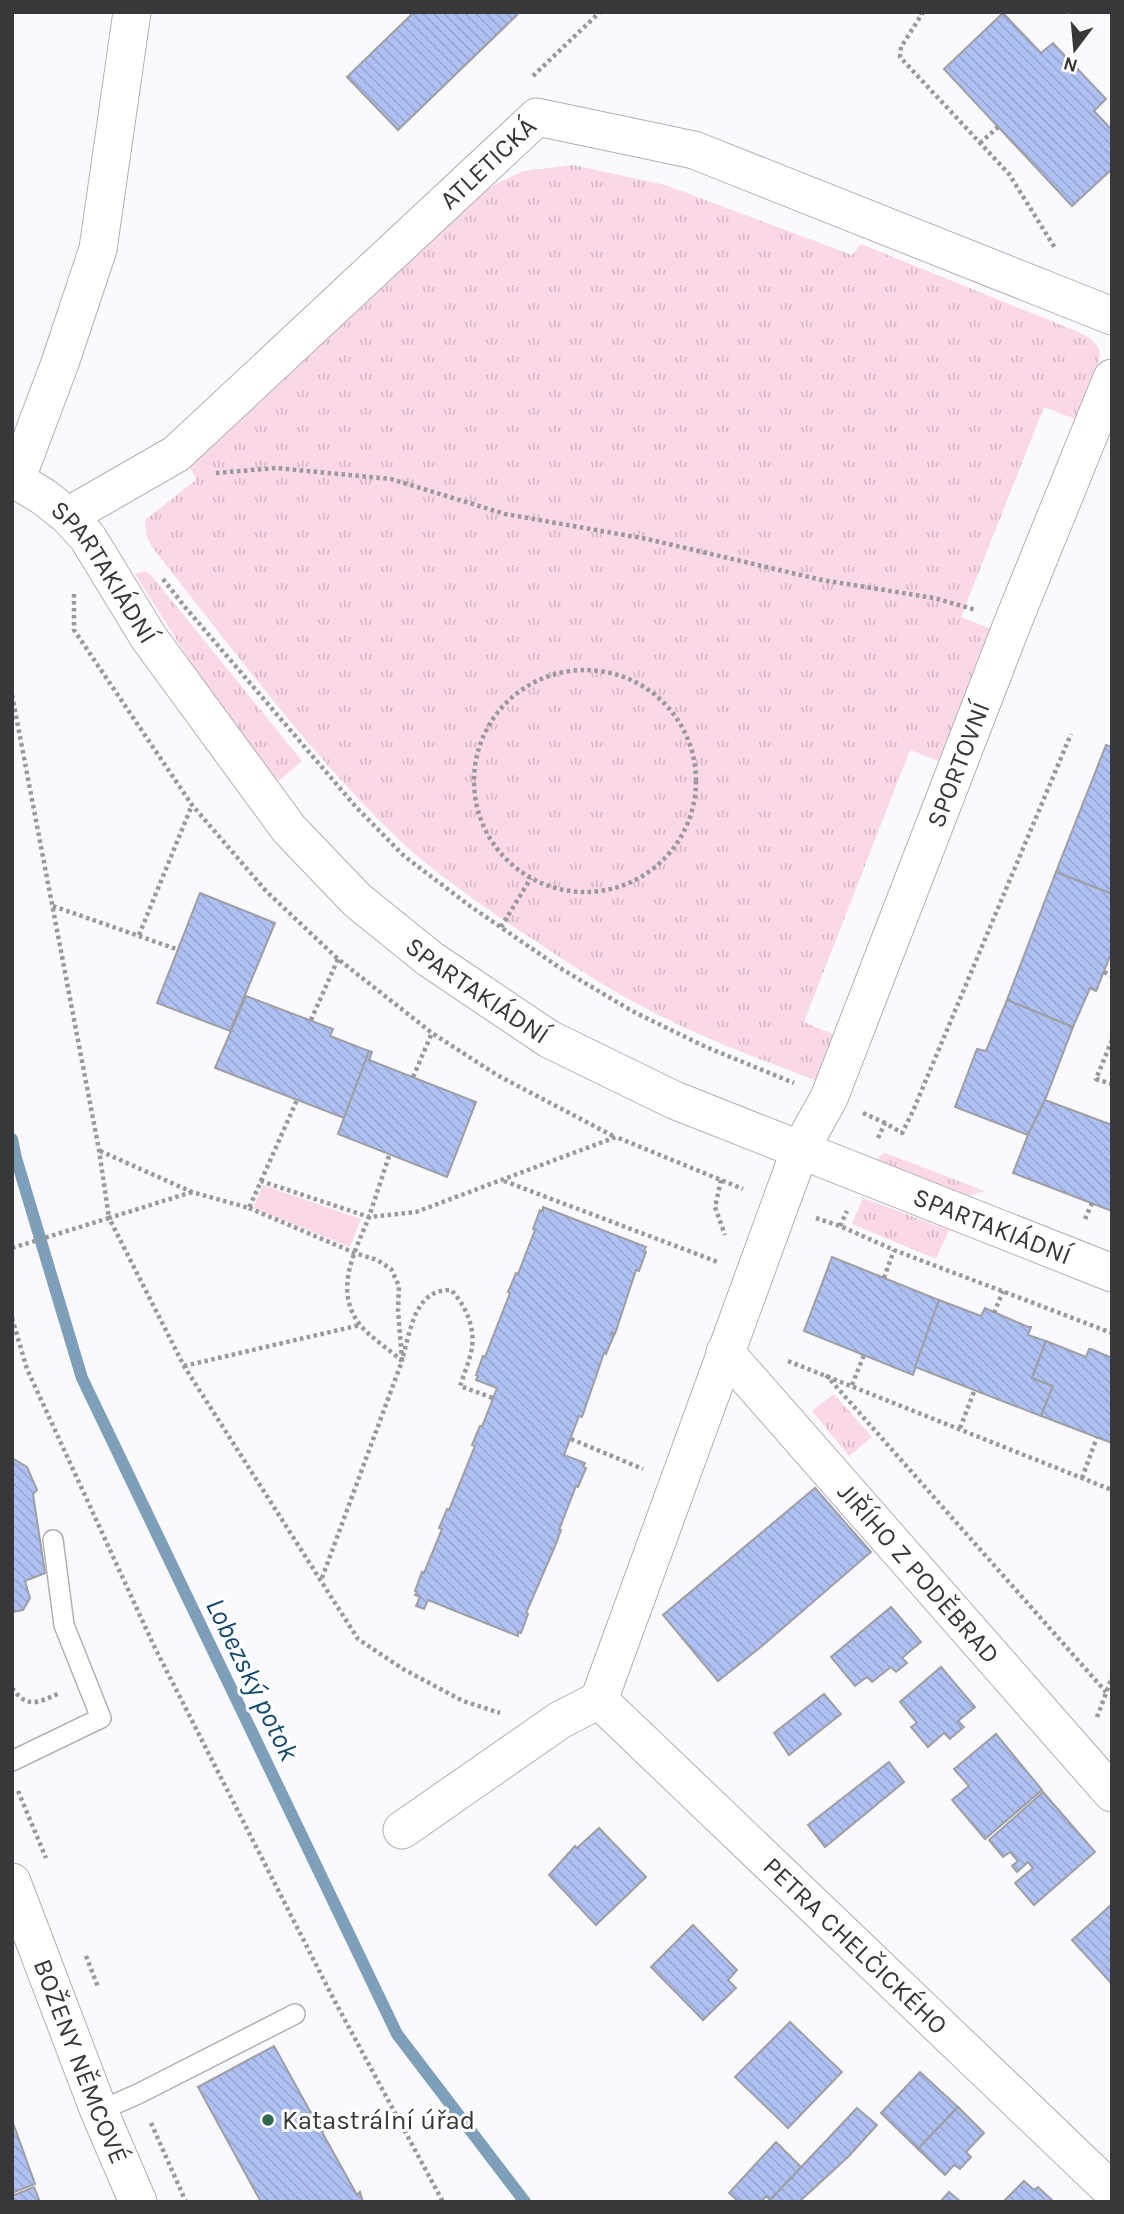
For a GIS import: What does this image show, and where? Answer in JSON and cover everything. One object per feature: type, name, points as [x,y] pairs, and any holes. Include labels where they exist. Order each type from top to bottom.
[{"type":"street","name":"SPARTAKIÁDNÍ","points":[[132,12],[98,249],[60,363],[14,480],[44,497],[68,516],[88,538],[149,638],[289,829],[356,900],[430,959],[549,1038],[674,1100],[1112,1273]]},
{"type":"street","name":"ATLETICKÁ","points":[[68,516],[176,454],[537,117],[694,150],[1112,316]]},
{"type":"street","name":"SPORTOVNÍ","points":[[599,1700],[800,1150],[829,1098],[1013,622],[1112,378]]},
{"type":"street","name":"JIŘÍHO Z PODĚBRAD","points":[[725,1352],[1112,1793]]},
{"type":"street","points":[[402,1830],[560,1720],[599,1700]]},
{"type":"street","name":"PETRA CHELČICKÉHO","points":[[599,1700],[1112,2191]]},
{"type":"street","name":"BOŽENY NĚMCOVÉ","points":[[12,1882],[99,2111],[138,2202]]},
{"type":"lane","points":[[12,1760],[101,1718],[64,1625],[52,1540]]},
{"type":"lane","points":[[99,2111],[295,2014]]},
{"type":"path","points":[[920,12],[922,14],[901,47],[900,57],[1009,174],[1060,257]]},
{"type":"path","points":[[980,143],[998,127]]},
{"type":"path","points":[[211,473],[276,468],[391,479],[505,514],[647,539],[822,580],[934,598],[1013,622]]},
{"type":"path","points":[[74,598],[113,576]]},
{"type":"path","points":[[162,577],[356,807],[404,856],[559,968],[632,1011],[706,1047],[829,1098],[902,1133],[1071,734]]},
{"type":"path","points":[[577,671],[603,672],[628,679],[650,692],[669,709],[684,730],[693,754],[696,780],[694,805],[685,830],[672,852],[653,869],[631,883],[606,890],[580,892],[555,888],[531,878],[510,864],[493,844],[481,821],[475,796],[474,770],[480,745],[491,722],[508,702],[528,686],[551,676],[577,671]]},
{"type":"path","points":[[12,695],[99,1150],[109,1217],[184,1366],[358,1639],[403,1669],[463,1701],[508,1715]]},
{"type":"path","points":[[139,934],[192,805]]},
{"type":"path","points":[[501,927],[531,878]]},
{"type":"path","points":[[52,906],[179,950]]},
{"type":"path","points":[[312,1020],[338,959]]},
{"type":"path","points":[[1104,972],[1112,976]]},
{"type":"path","points":[[413,1077],[432,1033]]},
{"type":"path","points":[[1112,1040],[1096,1079],[1112,1084]]},
{"type":"path","points":[[249,1208],[297,1100]]},
{"type":"path","points":[[840,1226],[885,1123]]},
{"type":"path","points":[[261,1181],[369,1217],[416,1212],[616,1137],[894,1250],[1112,1332]]},
{"type":"path","points":[[99,1150],[192,1192],[249,1208],[377,1260],[391,1269],[399,1286],[402,1361]]},
{"type":"path","points":[[390,1153],[347,1276],[347,1297],[360,1325],[402,1361]]},
{"type":"path","points":[[502,1181],[725,1265]]},
{"type":"path","points":[[12,1248],[192,1192]]},
{"type":"path","points":[[1085,1220],[1091,1203]]},
{"type":"path","points":[[884,1278],[894,1250]]},
{"type":"path","points":[[321,1579],[402,1361],[416,1312],[430,1294],[438,1289],[451,1290],[460,1299],[468,1314],[472,1346],[460,1386],[493,1398]]},
{"type":"path","points":[[994,1313],[1003,1291]]},
{"type":"path","points":[[12,1318],[27,1369],[154,1646],[326,1984],[443,2202]]},
{"type":"path","points":[[184,1366],[360,1325]]},
{"type":"path","points":[[852,1385],[864,1355]]},
{"type":"path","points":[[786,1360],[1112,1490]]},
{"type":"path","points":[[824,1374],[1106,1692]]},
{"type":"path","points":[[960,1428],[975,1389]]},
{"type":"path","points":[[1082,1478],[1097,1437]]},
{"type":"path","points":[[571,1439],[644,1469]]},
{"type":"path","points":[[1096,1720],[1112,1677]]},
{"type":"path","points":[[12,1688],[20,1699],[27,1703],[87,1683]]},
{"type":"green space","points":[[573,165],[665,185],[852,255],[861,244],[1083,334],[1095,342],[1099,350],[1095,374],[1077,420],[1044,407],[961,617],[994,630],[940,762],[910,750],[804,1022],[835,1035],[817,1081],[702,1036],[627,998],[520,931],[426,863],[364,804],[300,733],[151,546],[146,534],[145,520],[196,480],[189,465],[482,191],[523,171]]},
{"type":"green space","points":[[145,571],[302,761],[279,781],[249,748],[219,707],[135,574]]},
{"type":"green space","points":[[884,1153],[985,1191],[964,1197],[876,1162]]},
{"type":"green space","points":[[263,1185],[361,1219],[350,1247],[253,1208]]},
{"type":"green space","points":[[863,1198],[949,1230],[936,1259],[852,1224]]},
{"type":"green space","points":[[834,1394],[872,1437],[849,1456],[812,1411]]},
{"type":"building","points":[[414,12],[514,12],[517,15],[398,130],[347,77]]},
{"type":"building","points":[[1003,13],[1041,53],[1053,43],[1106,99],[1094,111],[1112,130],[1112,169],[1072,206],[944,69]]},
{"type":"building","points":[[1106,745],[1112,747],[1112,894],[1056,872]]},
{"type":"building","points":[[1056,872],[1112,894],[1112,951],[1096,991],[1090,988],[1073,1027],[1007,1000]]},
{"type":"building","points":[[200,893],[275,923],[230,1031],[157,1003]]},
{"type":"building","points":[[246,996],[333,1029],[330,1036],[369,1051],[344,1118],[215,1068]]},
{"type":"building","points":[[1007,1000],[1073,1027],[1045,1100],[1028,1135],[955,1107],[977,1049],[986,1051]]},
{"type":"building","points":[[369,1051],[372,1052],[369,1060],[476,1102],[447,1177],[338,1134]]},
{"type":"building","points":[[1045,1100],[1112,1125],[1112,1211],[1013,1173]]},
{"type":"building","points":[[543,1207],[646,1247],[646,1252],[639,1271],[636,1270],[615,1334],[611,1334],[614,1335],[606,1354],[604,1353],[582,1417],[579,1416],[564,1455],[585,1463],[583,1467],[586,1468],[578,1487],[576,1486],[554,1549],[551,1548],[553,1551],[518,1636],[428,1600],[424,1609],[416,1606],[420,1597],[415,1595],[415,1591],[497,1388],[476,1380],[476,1375]]},
{"type":"building","points":[[832,1257],[939,1300],[913,1375],[804,1331]]},
{"type":"building","points":[[939,1300],[981,1316],[985,1308],[1031,1327],[1028,1335],[1046,1341],[1032,1378],[1053,1386],[1041,1416],[915,1367]]},
{"type":"building","points":[[1046,1341],[1086,1357],[1091,1349],[1112,1358],[1112,1443],[1041,1416],[1053,1386],[1032,1378]]},
{"type":"building","points":[[12,1458],[27,1467],[37,1490],[33,1494],[45,1573],[25,1581],[30,1598],[23,1610],[12,1612]]},
{"type":"building","points":[[815,1488],[871,1552],[718,1681],[663,1615]]},
{"type":"building","points":[[891,1607],[921,1642],[902,1658],[907,1663],[896,1672],[891,1667],[872,1682],[867,1677],[855,1686],[831,1657]]},
{"type":"building","points":[[941,1667],[975,1707],[958,1721],[964,1727],[950,1739],[944,1733],[928,1747],[911,1727],[917,1723],[900,1702]]},
{"type":"building","points":[[824,1694],[841,1714],[789,1755],[774,1733]]},
{"type":"building","points":[[996,1734],[1042,1790],[985,1839],[952,1800],[969,1786],[954,1769]]},
{"type":"building","points":[[889,1762],[904,1782],[825,1847],[808,1825]]},
{"type":"building","points":[[1043,1792],[1095,1852],[1034,1905],[1015,1883],[1033,1868],[1028,1862],[1017,1872],[1012,1866],[1018,1861],[1010,1852],[1003,1857],[989,1840]]},
{"type":"building","points":[[599,1828],[646,1877],[596,1925],[549,1875],[575,1846],[577,1848]]},
{"type":"building","points":[[1112,1904],[1112,1982],[1111,1983],[1072,1940]]},
{"type":"building","points":[[693,1925],[737,1970],[728,1980],[736,1988],[703,2020],[651,1967]]},
{"type":"building","points":[[790,2022],[842,2072],[788,2128],[735,2077]]},
{"type":"building","name":"Katastrální úřad","points":[[274,2046],[311,2113],[315,2110],[325,2130],[322,2132],[357,2195],[360,2192],[363,2202],[261,2202],[198,2087]]},
{"type":"building","points":[[920,2072],[958,2107],[918,2149],[881,2113]]},
{"type":"building","points":[[958,2107],[984,2133],[966,2152],[971,2157],[960,2169],[954,2165],[945,2175],[918,2149]]},
{"type":"building","points":[[857,2108],[877,2125],[848,2157],[799,2202],[771,2202],[770,2200]]},
{"type":"building","points":[[12,2120],[35,2184],[12,2193]]},
{"type":"building","points":[[776,2142],[801,2167],[770,2200],[766,2196],[761,2202],[739,2202],[729,2193]]},
{"type":"building","points":[[1024,2181],[1034,2190],[1038,2187],[1054,2202],[1003,2202]]},
{"type":"building","points":[[34,2187],[40,2202],[12,2202],[12,2196]]},
{"type":"building","points":[[949,2192],[961,2202],[940,2202]]},
{"type":"waterway","name":"Lobezský potok","points":[[12,1139],[82,1378],[397,2034],[525,2202]]},
{"type":"place","name":"Katastrální úřad","points":[[268,2120]]}]
